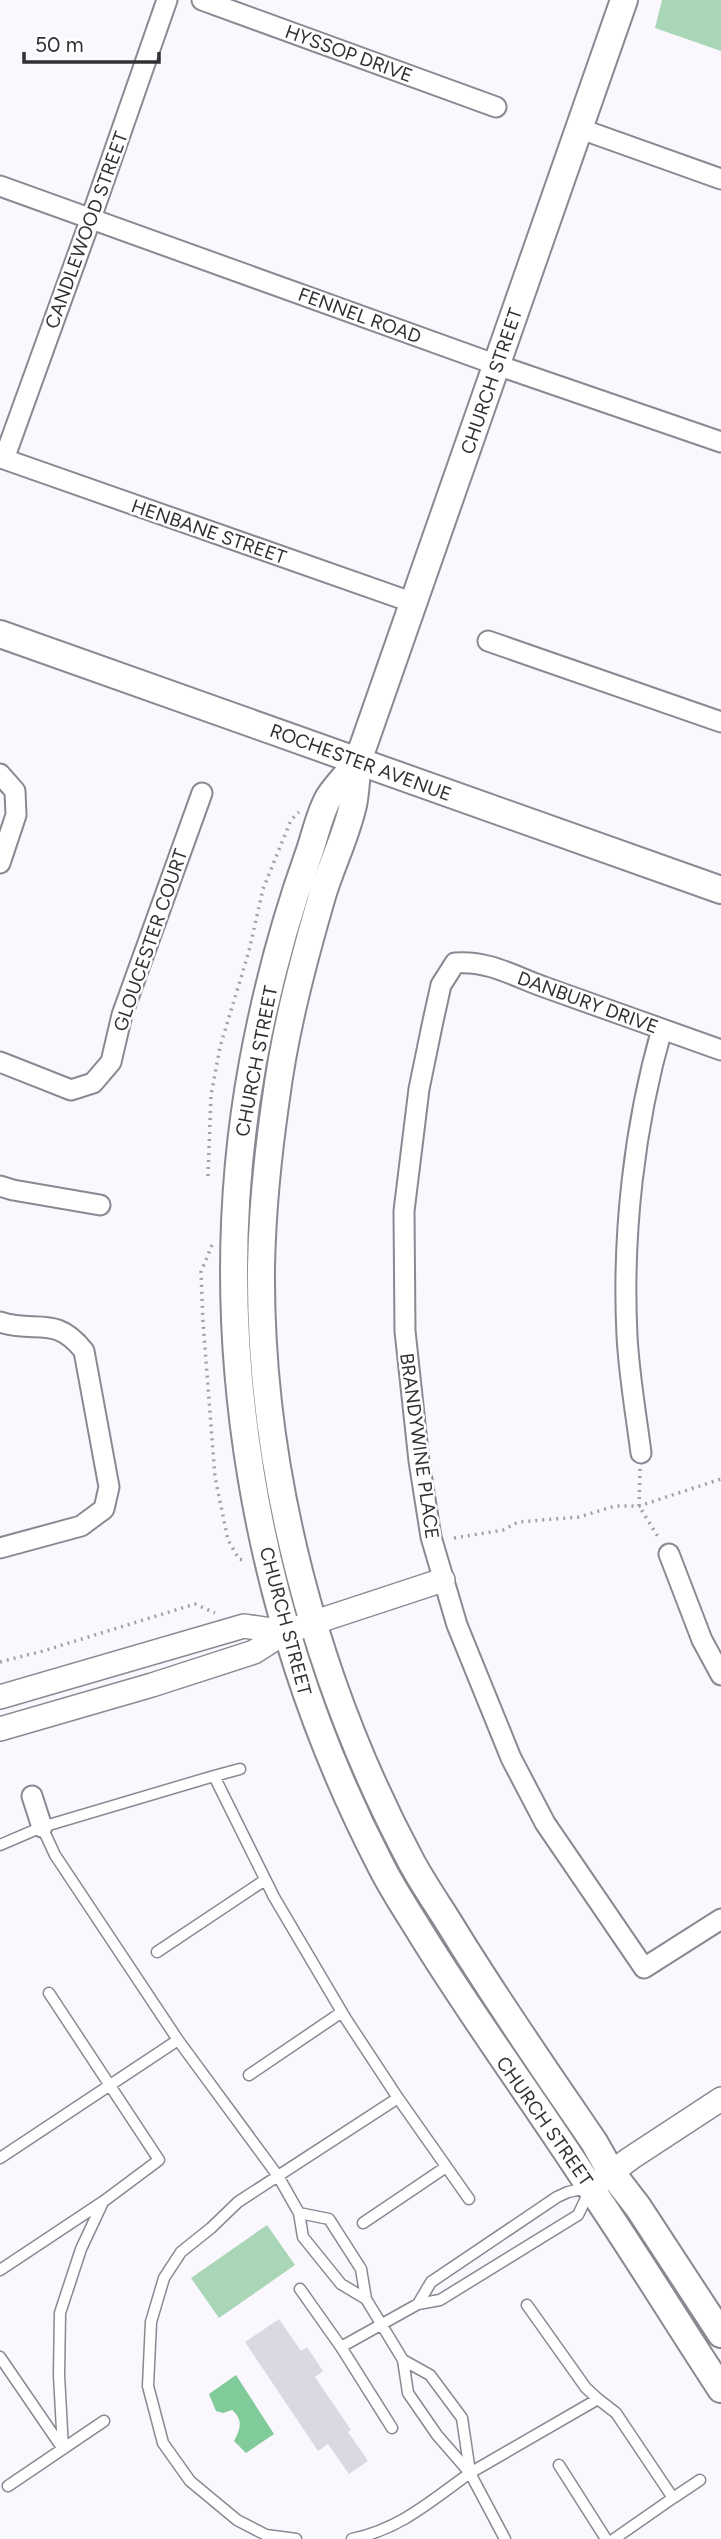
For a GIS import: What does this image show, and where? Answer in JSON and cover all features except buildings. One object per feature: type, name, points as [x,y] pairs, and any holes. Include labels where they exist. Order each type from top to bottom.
[{"type":"main road","name":"CHURCH STREET","points":[[624,0],[358,761],[353,807],[305,953],[276,1096],[264,1228],[262,1293],[270,1409],[291,1539],[312,1624],[363,1761],[412,1863],[464,1947],[594,2142],[601,2180],[640,2211],[721,2334]]},
{"type":"main road","name":"ROCHESTER AVENUE","points":[[0,634],[721,890]]},
{"type":"main road","name":"CHURCH STREET","points":[[358,761],[328,799],[301,875],[276,958],[260,1025],[239,1150],[236,1337],[251,1470],[265,1545],[285,1632],[321,1736],[383,1871],[495,2049],[601,2180],[721,2389]]},
{"type":"street","name":"CANDLEWOOD STREET","points":[[4,459],[92,218],[167,0]]},
{"type":"street","name":"HYSSOP DRIVE","points":[[202,0],[496,107]]},
{"type":"street","points":[[578,128],[721,179]]},
{"type":"street","name":"FENNEL ROAD","points":[[0,186],[496,365],[721,442]]},
{"type":"street","name":"HENBANE STREET","points":[[4,459],[414,603]]},
{"type":"street","points":[[488,641],[721,722]]},
{"type":"street","points":[[0,774],[15,791],[16,815],[0,863]]},
{"type":"street","name":"GLOUCESTER COURT","points":[[0,1062],[71,1090],[93,1083],[111,1062],[122,1014],[202,793]]},
{"type":"street","name":"DANBURY DRIVE","points":[[455,963],[471,961],[490,964],[525,981],[721,1050]]},
{"type":"street","name":"BRANDYWINE PLACE","points":[[455,963],[441,985],[427,1048],[419,1089],[404,1211],[405,1331],[419,1461],[431,1537],[457,1625],[510,1758],[545,1823],[644,1968],[721,1919]]},
{"type":"street","points":[[641,1453],[627,1337],[627,1230],[648,1080],[662,1029]]},
{"type":"street","points":[[0,1186],[100,1205]]},
{"type":"street","points":[[0,1322],[53,1327],[71,1335],[84,1351],[108,1487],[104,1509],[81,1526],[0,1548]]},
{"type":"street","points":[[669,1554],[702,1640],[721,1675]]},
{"type":"street","points":[[0,1729],[254,1652],[285,1632],[443,1580]]},
{"type":"street","points":[[0,1697],[244,1626],[285,1632]]},
{"type":"street","points":[[32,1796],[41,1827]]},
{"type":"street","points":[[601,2180],[721,2099]]},
{"type":"lane","points":[[0,1846],[41,1827],[240,1769]]},
{"type":"lane","points":[[214,1776],[265,1880],[342,2012],[469,2199]]},
{"type":"lane","points":[[41,1827],[55,1855],[178,2040],[278,2176],[299,2213],[303,2237],[341,2284],[366,2299]]},
{"type":"lane","points":[[157,1952],[265,1880]]},
{"type":"lane","points":[[0,2270],[104,2201],[159,2160],[50,1993]]},
{"type":"lane","points":[[249,2075],[342,2012]]},
{"type":"lane","points":[[0,2158],[178,2040]]},
{"type":"lane","points":[[296,2539],[266,2535],[237,2520],[190,2481],[163,2443],[148,2386],[151,2322],[164,2278],[181,2252],[238,2202],[398,2098]]},
{"type":"lane","points":[[363,2223],[446,2167]]},
{"type":"lane","points":[[418,2304],[431,2282],[565,2193],[601,2180]]},
{"type":"lane","points":[[341,2347],[418,2304],[440,2300],[578,2215],[601,2180]]},
{"type":"lane","points":[[64,2449],[59,2375],[60,2312],[81,2249],[104,2201]]},
{"type":"lane","points":[[299,2213],[329,2219],[360,2269],[366,2299],[402,2360],[408,2393],[437,2435],[470,2473],[505,2539]]},
{"type":"lane","points":[[299,2289],[341,2347],[392,2428]]},
{"type":"lane","points":[[527,2305],[586,2388],[616,2413],[673,2498]]},
{"type":"lane","points":[[0,2357],[64,2449]]},
{"type":"lane","points":[[402,2360],[430,2375],[462,2418],[470,2473]]},
{"type":"lane","points":[[352,2539],[376,2534],[415,2514],[470,2473],[598,2399]]},
{"type":"lane","points":[[8,2486],[104,2421]]},
{"type":"lane","points":[[559,2465],[606,2539]]},
{"type":"lane","points":[[614,2539],[700,2480]]},
{"type":"path","points":[[208,1176],[211,1095],[219,1048],[249,951],[263,889],[291,820],[300,812]]},
{"type":"path","points":[[212,1244],[201,1272],[215,1477],[228,1540],[239,1559],[248,1562]]},
{"type":"path","points":[[641,1453],[639,1506],[669,1554]]},
{"type":"path","points":[[454,1538],[503,1530],[518,1522],[569,1518],[615,1506],[639,1506],[721,1479]]},
{"type":"path","points":[[0,1662],[195,1604],[215,1613]]},
{"type":"shaded area","points":[[662,0],[721,0],[721,51],[655,28]]},
{"type":"shaded area","points":[[267,2225],[295,2265],[219,2318],[191,2278]]},
{"type":"shaded area","points":[[236,2375],[274,2434],[246,2453],[234,2441],[239,2429],[238,2418],[232,2410],[223,2413],[216,2411],[209,2394]]}]
